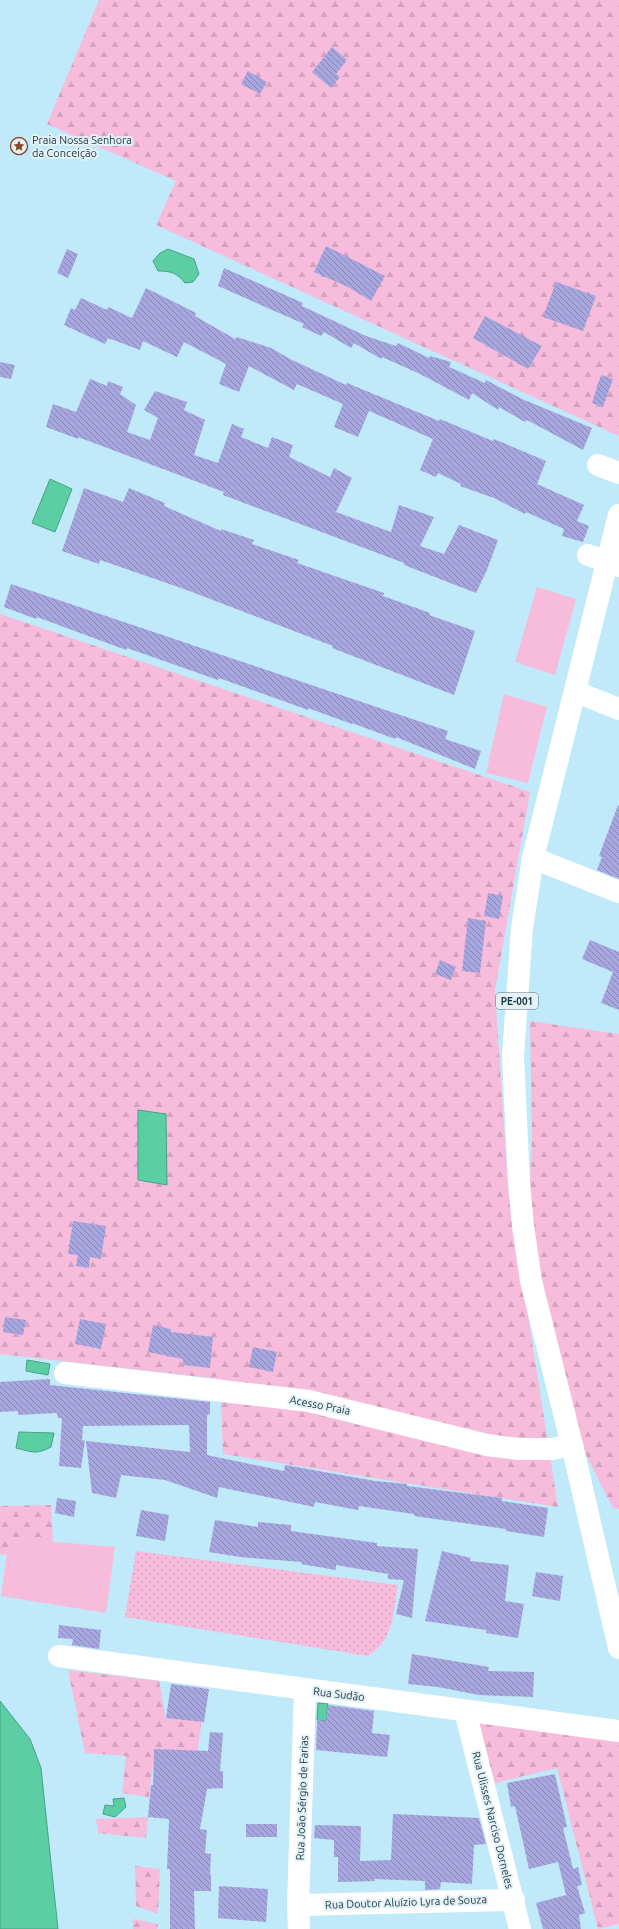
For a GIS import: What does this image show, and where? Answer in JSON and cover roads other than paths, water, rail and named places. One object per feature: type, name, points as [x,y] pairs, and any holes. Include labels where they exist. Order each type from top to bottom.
[{"type":"street","points":[[598,465],[619,473]]},
{"type":"street","name":"PE-001","points":[[619,516],[605,561],[576,692],[533,858],[522,928],[513,1056],[519,1182],[523,1226],[531,1281],[572,1445],[619,1648]]},
{"type":"street","points":[[576,692],[619,709]]},
{"type":"street","points":[[533,858],[619,892]]},
{"type":"street","name":"Acesso Praia","points":[[65,1373],[309,1401],[487,1445],[518,1449],[552,1448],[572,1445]]},
{"type":"street","name":"Rua Sudão","points":[[58,1656],[619,1731]]},
{"type":"street","name":"Rua João Sérgio de Farias","points":[[299,1929],[298,1905],[306,1690]]},
{"type":"street","name":"Rua Ulisses Narciso Dorneles","points":[[465,1711],[514,1900],[520,1929]]},
{"type":"street","name":"Rua Doutor Aluízio Lyra de Souza","points":[[298,1905],[514,1900]]},
{"type":"place","name":"Praia Nossa Senhora da Conceição","points":[[19,146]]}]
